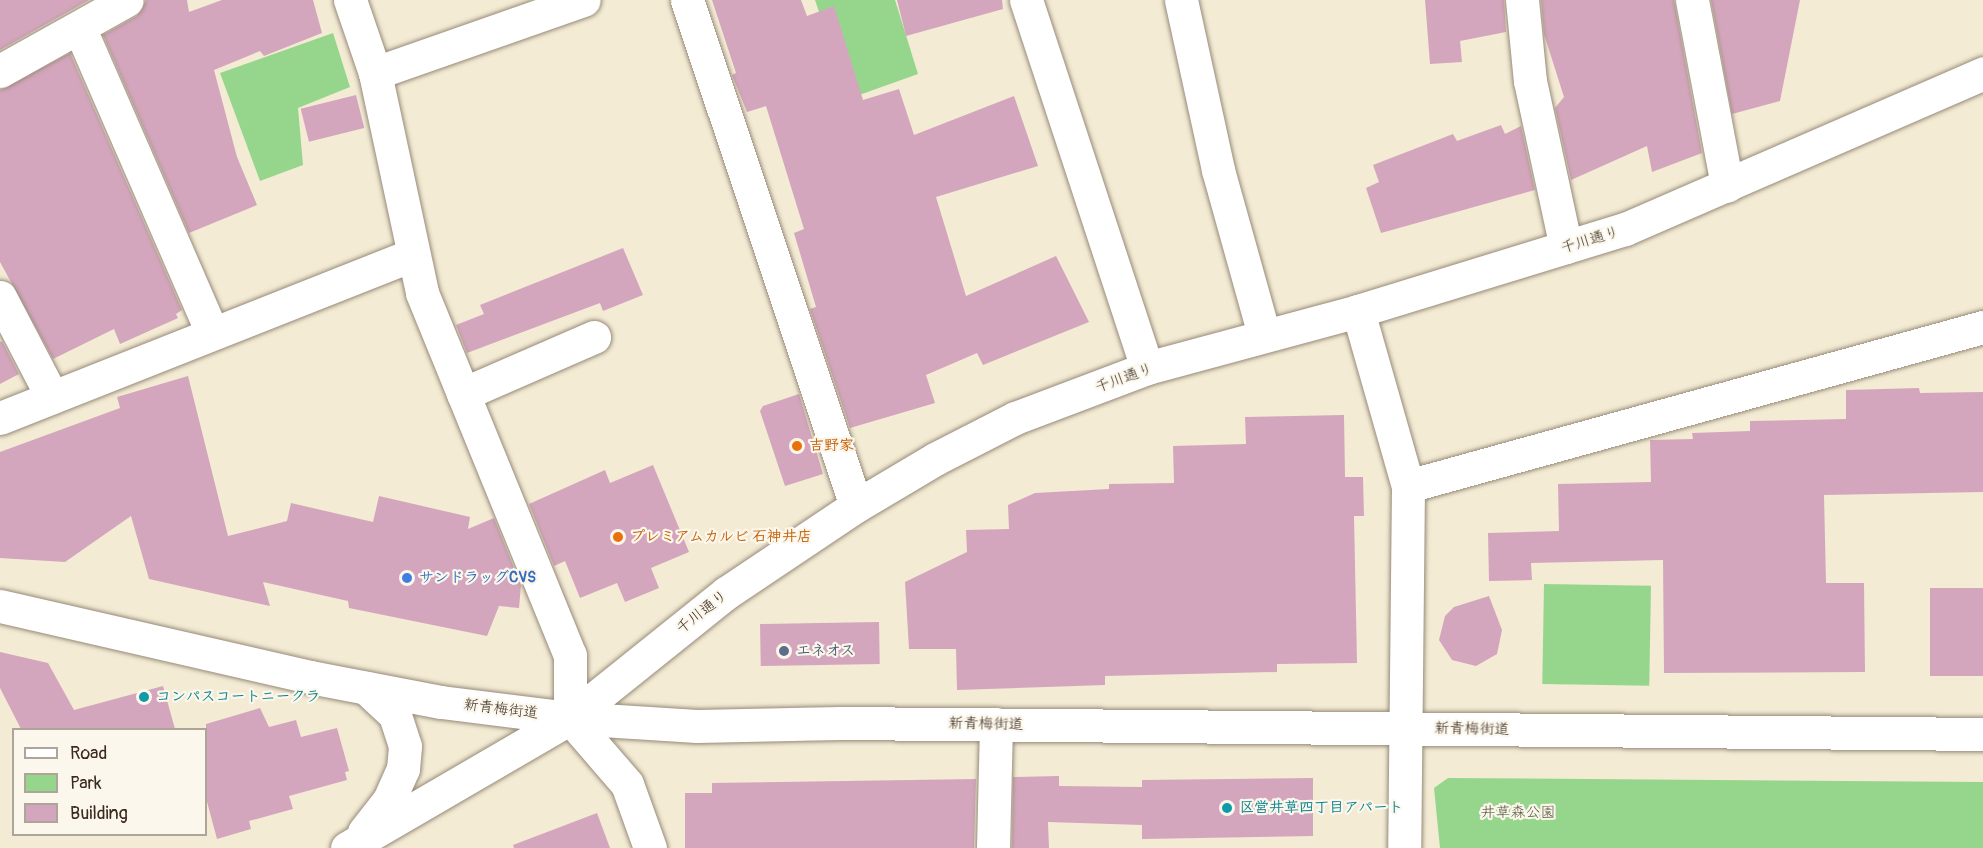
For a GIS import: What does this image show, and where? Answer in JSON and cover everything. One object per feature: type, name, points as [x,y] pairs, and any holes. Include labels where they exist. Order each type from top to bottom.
[{"type":"street","points":[[0,71],[80,29],[127,0]]},
{"type":"street","points":[[350,0],[375,73],[411,255],[422,293],[570,655],[570,718],[627,783],[650,848]]},
{"type":"street","points":[[375,73],[584,0]]},
{"type":"street","points":[[687,0],[856,506]]},
{"type":"street","points":[[1026,0],[1147,368]]},
{"type":"street","points":[[1181,0],[1218,170],[1264,335]]},
{"type":"street","points":[[1522,0],[1530,81],[1566,247]]},
{"type":"street","points":[[1692,0],[1727,186]]},
{"type":"street","points":[[80,29],[212,332]]},
{"type":"street","name":"千川通り","points":[[351,845],[570,718],[726,593],[856,506],[935,459],[1016,418],[1147,368],[1358,311],[1625,229],[1983,73]]},
{"type":"street","points":[[0,418],[411,255]]},
{"type":"street","points":[[0,297],[52,397]]},
{"type":"street","points":[[1358,311],[1408,486],[1404,848]]},
{"type":"street","points":[[1408,486],[1983,327]]},
{"type":"street","points":[[463,394],[594,337]]},
{"type":"street","name":"新青梅街道","points":[[0,606],[366,688],[441,702],[570,718],[697,726],[996,724],[1983,734]]},
{"type":"street","points":[[351,845],[389,800],[403,769],[405,746],[395,715],[366,688]]},
{"type":"street","points":[[993,848],[996,724]]},
{"type":"green space","points":[[815,0],[895,0],[918,74],[848,99]]},
{"type":"green space","points":[[333,33],[350,87],[298,108],[303,165],[260,181],[220,73]]},
{"type":"green space","points":[[1544,584],[1651,586],[1649,686],[1542,684]]},
{"type":"green space","name":"井草森公園","points":[[1448,778],[1983,782],[1983,848],[1440,848],[1434,788]]},
{"type":"building","points":[[0,0],[89,0],[0,50]]},
{"type":"building","points":[[146,0],[187,0],[189,12],[222,0],[313,0],[322,33],[264,56],[260,51],[214,70],[237,157],[257,205],[189,233],[103,35],[137,16]]},
{"type":"building","points":[[712,0],[801,0],[807,16],[834,6],[863,100],[899,89],[914,135],[1014,96],[1038,166],[936,197],[966,296],[1056,256],[1089,322],[983,365],[977,353],[926,375],[935,403],[850,428],[810,309],[816,307],[794,233],[804,229],[766,106],[747,112],[732,75],[736,73]]},
{"type":"building","points":[[897,0],[1002,0],[1003,9],[906,36]]},
{"type":"building","points":[[1425,0],[1504,0],[1506,32],[1460,41],[1462,62],[1430,64]]},
{"type":"building","points":[[1541,0],[1674,0],[1702,153],[1652,172],[1647,146],[1571,180],[1555,108],[1564,97],[1544,34]]},
{"type":"building","points":[[1711,0],[1800,0],[1780,101],[1732,114]]},
{"type":"building","points":[[70,53],[182,310],[176,314],[178,318],[120,344],[114,329],[53,359],[0,262],[0,90]]},
{"type":"building","points":[[356,95],[364,128],[309,142],[301,109]]},
{"type":"building","points":[[1501,125],[1505,134],[1521,126],[1535,190],[1381,233],[1366,188],[1379,182],[1373,165],[1453,134],[1457,141]]},
{"type":"building","points":[[623,248],[643,295],[603,311],[600,303],[467,353],[456,325],[484,314],[480,305]]},
{"type":"building","points":[[2,341],[19,374],[0,384],[0,342]]},
{"type":"building","points":[[188,376],[228,536],[287,521],[291,503],[373,522],[379,496],[470,517],[468,529],[494,518],[521,585],[519,608],[499,606],[487,636],[349,608],[348,601],[263,582],[270,606],[149,579],[131,516],[65,562],[0,558],[0,452],[120,408],[117,397]]},
{"type":"building","points":[[1919,388],[1920,393],[1983,392],[1983,492],[1824,495],[1826,583],[1864,583],[1865,672],[1664,673],[1663,560],[1531,563],[1532,580],[1489,581],[1488,533],[1559,531],[1558,484],[1651,482],[1650,440],[1693,439],[1692,433],[1750,431],[1750,421],[1846,419],[1846,390]]},
{"type":"building","points":[[799,394],[823,474],[785,486],[760,411],[763,406]]},
{"type":"building","points":[[1344,415],[1345,477],[1363,477],[1364,516],[1354,516],[1357,663],[1277,664],[1277,672],[1105,676],[1105,685],[957,690],[956,649],[909,649],[905,582],[967,552],[966,530],[1009,529],[1008,505],[1035,493],[1109,489],[1109,484],[1174,483],[1173,446],[1246,444],[1245,417]]},
{"type":"building","points":[[653,465],[689,552],[651,568],[659,588],[625,602],[617,583],[580,598],[565,561],[554,566],[529,504],[605,470],[610,483]]},
{"type":"building","points":[[1930,588],[1983,588],[1983,676],[1930,676]]},
{"type":"building","points":[[1489,596],[1502,630],[1497,654],[1476,666],[1452,660],[1439,640],[1445,616],[1454,607]]},
{"type":"building","points":[[879,622],[880,664],[761,666],[760,624]]},
{"type":"building","points":[[0,652],[48,663],[74,710],[163,686],[175,728],[20,728],[0,688]]},
{"type":"building","points":[[260,708],[269,727],[296,720],[301,737],[337,728],[349,771],[345,772],[347,780],[289,796],[293,809],[249,821],[251,829],[217,839],[207,802],[206,724]]},
{"type":"building","name":"区営井草四丁目アパート","points":[[1059,776],[1059,786],[1142,787],[1142,780],[1313,778],[1313,836],[1142,839],[1142,825],[1048,822],[1049,848],[1012,848],[1013,777]]},
{"type":"building","points":[[976,779],[974,848],[685,848],[685,793],[712,793],[712,783]]},
{"type":"building","points":[[597,813],[610,848],[514,848],[513,845]]},
{"type":"place","name":"吉野家","points":[[797,446]]},
{"type":"place","name":"プレミアムカルビ 石神井店","points":[[618,537]]},
{"type":"place","name":"サンドラッグCVS","points":[[407,578]]},
{"type":"place","name":"エネオス","points":[[784,651]]},
{"type":"place","name":"コンパスコートニークラ","points":[[144,697]]},
{"type":"place","name":"区営井草四丁目アパート","points":[[1227,808]]}]
